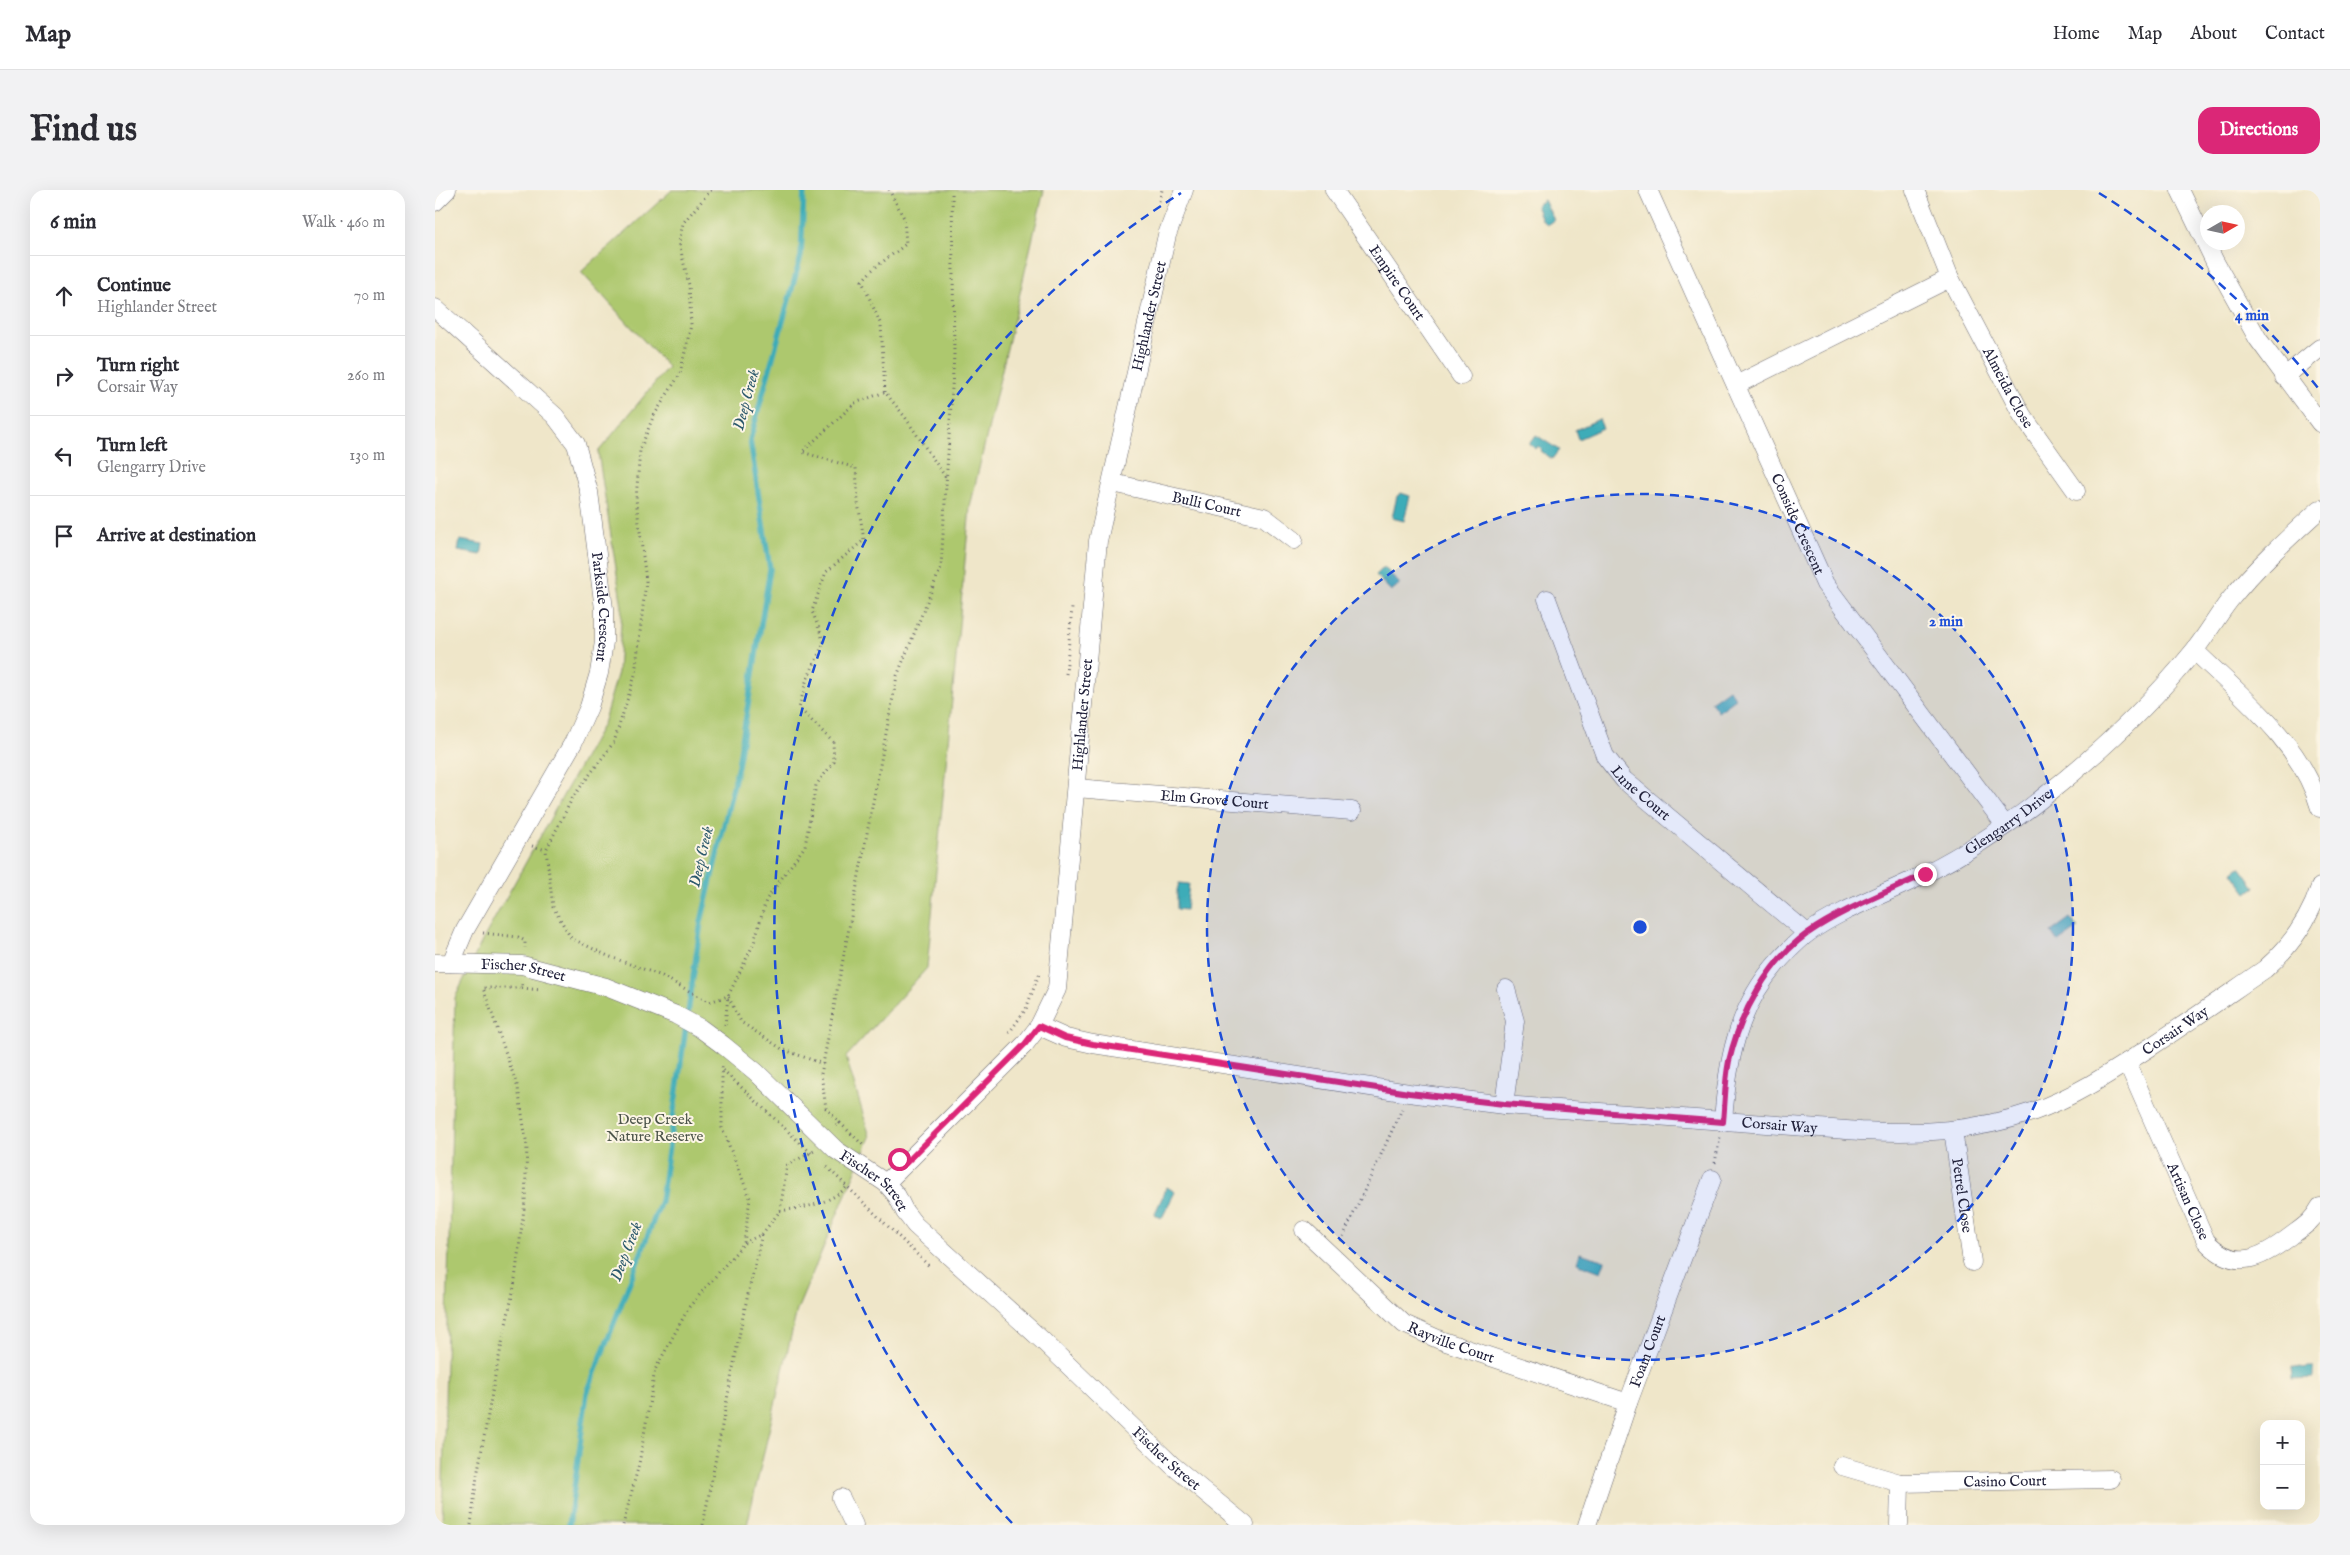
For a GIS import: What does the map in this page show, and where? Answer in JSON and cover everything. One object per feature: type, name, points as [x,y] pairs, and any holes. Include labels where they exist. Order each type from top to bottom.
[{"type":"street","points":[[435,202],[447,190]]},
{"type":"street","name":"Highlander Street","points":[[886,1183],[1025,1044],[1039,1026],[1057,990],[1098,542],[1113,483],[1167,235],[1184,190]]},
{"type":"street","name":"Empire Court","points":[[1334,190],[1461,376]]},
{"type":"street","name":"Conside Crescent","points":[[1648,190],[1825,584],[2005,825]]},
{"type":"street","name":"Almeida Close","points":[[1915,190],[1950,278],[2022,415],[2076,491]]},
{"type":"street","points":[[2180,190],[2215,262],[2244,313],[2284,377],[2320,424]]},
{"type":"street","points":[[1736,385],[1950,278]]},
{"type":"street","name":"Parkside Crescent","points":[[435,308],[555,416],[576,444],[589,492],[604,609],[604,642],[599,673],[589,707],[573,743],[465,930],[443,963]]},
{"type":"street","points":[[2284,377],[2320,348]]},
{"type":"street","name":"Bulli Court","points":[[1113,483],[1264,517],[1294,540]]},
{"type":"street","name":"Glengarry Drive","points":[[1723,1122],[1729,1062],[1736,1036],[1747,1010],[1774,966],[1807,933],[1925,874],[2005,825],[2044,797],[2093,756],[2195,651],[2224,608],[2250,576],[2277,548],[2320,509]]},
{"type":"street","name":"Lune Court","points":[[1547,599],[1605,756],[1624,780],[1807,933]]},
{"type":"street","points":[[2195,651],[2290,748],[2314,789],[2320,808]]},
{"type":"street","name":"Elm Grove Court","points":[[1076,788],[1352,811]]},
{"type":"street","name":"Corsair Way","points":[[1039,1026],[1065,1038],[1093,1044],[1409,1093],[1504,1104],[1723,1122],[1914,1133],[1953,1130],[2033,1112],[2097,1081],[2127,1062],[2265,969],[2283,953],[2309,913],[2320,887]]},
{"type":"street","name":"Fischer Street","points":[[443,963],[522,965],[606,986],[676,1015],[698,1027],[756,1072],[836,1150],[886,1183],[915,1225],[1043,1341],[1233,1522]]},
{"type":"street","points":[[1504,1104],[1515,1021],[1505,989]]},
{"type":"street","name":"Artisan Close","points":[[2127,1062],[2207,1241],[2217,1252],[2229,1259],[2243,1260],[2270,1252],[2315,1218],[2320,1206]]},
{"type":"street","name":"Petrel Close","points":[[1953,1130],[1972,1262]]},
{"type":"street","name":"Foam Court","points":[[1587,1525],[1628,1403],[1712,1179]]},
{"type":"street","name":"Rayville Court","points":[[1304,1230],[1404,1324],[1440,1340],[1628,1403]]},
{"type":"street","name":"Casino Court","points":[[1843,1466],[1900,1483],[2111,1479]]},
{"type":"street","points":[[1899,1525],[1900,1483]]},
{"type":"street","points":[[841,1498],[853,1525]]},
{"type":"path","points":[[711,190],[683,223],[679,243],[689,285],[691,325],[680,374],[653,417],[640,450],[636,499],[646,581],[635,675],[614,742],[573,797],[546,850],[553,907],[571,938],[608,956],[662,976],[709,1002],[728,996]]},
{"type":"path","points":[[889,190],[904,218],[906,244],[872,270],[862,281],[881,325],[885,392],[905,417],[946,478]]},
{"type":"path","points":[[870,1151],[826,1108],[821,1074],[897,676],[941,567],[954,355],[952,190]]},
{"type":"path","points":[[1157,208],[1162,190]]},
{"type":"path","points":[[744,1243],[751,1198],[721,1128],[723,1045],[728,996],[754,943],[766,900],[805,846],[815,785],[834,762],[833,742],[799,708],[806,682],[824,642],[812,611],[826,572],[864,540],[858,503],[856,468],[802,452],[855,402],[885,392]]},
{"type":"path","points":[[1066,677],[1074,600]]},
{"type":"path","points":[[465,930],[497,936],[518,937],[525,941],[522,988]]},
{"type":"path","points":[[1007,1036],[1026,1009],[1039,975],[1040,965]]},
{"type":"path","points":[[471,1525],[477,1476],[495,1376],[514,1287],[525,1201],[527,1146],[518,1088],[483,988],[547,990]]},
{"type":"path","points":[[728,996],[741,1022],[782,1048],[823,1064]]},
{"type":"path","points":[[717,1064],[812,1154]]},
{"type":"path","points":[[1333,1258],[1409,1093]]},
{"type":"path","points":[[703,1525],[743,1316],[762,1234],[780,1211],[787,1165],[812,1154],[840,1122]]},
{"type":"path","points":[[1712,1179],[1723,1122]]},
{"type":"path","points":[[825,1166],[931,1268]]},
{"type":"path","points":[[780,1211],[806,1207],[835,1198],[847,1187]]},
{"type":"path","points":[[623,1525],[639,1464],[655,1370],[689,1308],[744,1243],[762,1234]]},
{"type":"green space","name":"Deep Creek Nature Reserve","points":[[672,190],[1044,190],[970,507],[927,968],[846,1057],[870,1137],[797,1310],[747,1525],[442,1525],[455,998],[482,941],[603,724],[618,672],[622,607],[598,452],[668,367],[581,272]]},
{"type":"water","points":[[1544,200],[1554,220],[1547,225],[1542,220],[1536,205]]},
{"type":"water","points":[[1599,419],[1603,428],[1578,439],[1575,430]]},
{"type":"water","points":[[1536,435],[1559,450],[1552,459],[1541,451],[1542,449],[1538,446],[1536,449],[1529,444]]},
{"type":"water","points":[[1401,493],[1410,496],[1404,521],[1392,518],[1397,496]]},
{"type":"water","points":[[460,540],[483,544],[481,555],[458,551]]},
{"type":"water","points":[[1384,567],[1400,584],[1391,591],[1376,575]]},
{"type":"water","points":[[1729,689],[1736,699],[1718,712],[1711,702]]},
{"type":"water","points":[[2240,867],[2255,887],[2247,893],[2232,873]]},
{"type":"water","points":[[1179,883],[1189,884],[1186,910],[1177,909]]},
{"type":"water","points":[[2070,918],[2078,928],[2058,942],[2051,932]]},
{"type":"water","points":[[1167,1187],[1175,1192],[1162,1218],[1156,1216],[1155,1213]]},
{"type":"water","points":[[1580,1253],[1605,1261],[1601,1272],[1577,1263]]},
{"type":"water","points":[[2291,1367],[2305,1369],[2314,1367],[2314,1378],[2292,1379]]},
{"type":"waterway","name":"Deep Creek","points":[[569,1525],[587,1393],[661,1201],[701,922],[738,766],[770,569],[750,440],[801,256],[804,190]]},
{"type":"route","points":[[899,1159],[906,1163],[1025,1044],[1039,1026],[1065,1038],[1093,1044],[1409,1093],[1504,1104],[1723,1122],[1729,1062],[1736,1036],[1760,986],[1774,966],[1807,933],[1925,874]]}]
